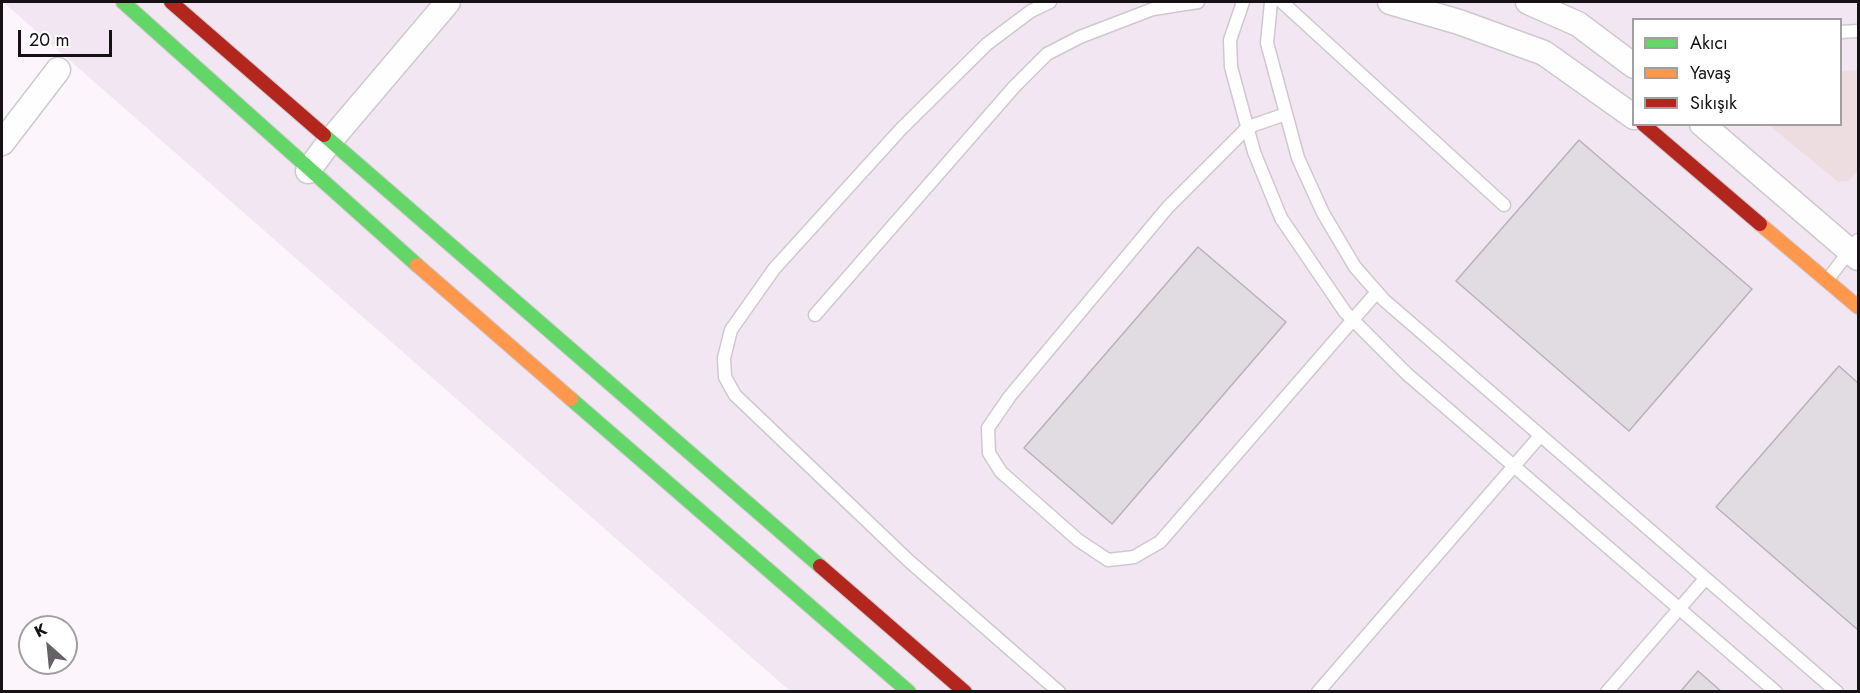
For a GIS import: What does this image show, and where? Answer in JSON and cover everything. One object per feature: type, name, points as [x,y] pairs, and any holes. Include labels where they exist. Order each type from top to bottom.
[{"type":"street","points":[[123,2],[308,171],[909,692]]},
{"type":"street","points":[[171,2],[965,692]]},
{"type":"street","points":[[308,171],[330,141],[448,2]]},
{"type":"street","points":[[1390,2],[1459,22],[1544,53],[1632,116]]},
{"type":"street","points":[[1528,2],[1578,24],[1632,64]]},
{"type":"street","points":[[2,143],[58,70]]},
{"type":"street","points":[[1645,126],[1858,307]]},
{"type":"street","points":[[1704,126],[1856,250]]},
{"type":"lane","points":[[1050,2],[1031,11],[987,44],[901,129],[774,269],[731,330],[724,358],[725,378],[735,395],[909,561],[1059,692]]},
{"type":"lane","points":[[815,315],[1014,87],[1047,54],[1080,37],[1153,9],[1198,2]]},
{"type":"lane","points":[[1243,2],[1230,40],[1231,67],[1254,152],[1281,218],[1352,319],[1407,374],[1776,692]]},
{"type":"lane","points":[[1271,2],[1267,43],[1298,158],[1323,213],[1355,267],[1377,292],[1837,692]]},
{"type":"lane","points":[[1282,2],[1504,205]]},
{"type":"lane","points":[[1842,32],[1858,31]]},
{"type":"lane","points":[[1286,114],[1248,127],[1168,207],[1010,396],[988,428],[988,453],[1001,472],[1078,540],[1108,560],[1134,557],[1160,542],[1377,292]]},
{"type":"lane","points":[[1827,280],[1856,250]]},
{"type":"lane","points":[[1317,692],[1540,435]]},
{"type":"lane","points":[[1607,692],[1705,579]]},
{"type":"shaded area","points":[[3,2],[1858,2],[1858,691],[790,691]]},
{"type":"shaded area","points":[[1858,70],[1858,171],[1848,181],[1838,182],[1770,126],[1842,126],[1842,71]]},
{"type":"building","points":[[1579,140],[1752,289],[1629,431],[1456,281]]},
{"type":"building","points":[[1198,247],[1286,322],[1112,524],[1024,448]]},
{"type":"building","points":[[1839,366],[1858,383],[1858,630],[1716,507]]},
{"type":"building","points":[[1698,671],[1722,692],[1680,692]]},
{"type":"traffic: fast","points":[[123,2],[417,265]]},
{"type":"traffic: fast","points":[[324,135],[820,566]]},
{"type":"traffic: fast","points":[[571,399],[909,692]]},
{"type":"traffic: slow","points":[[1760,224],[1858,307]]},
{"type":"traffic: slow","points":[[417,265],[571,399]]},
{"type":"traffic: jam","points":[[171,2],[324,135]]},
{"type":"traffic: jam","points":[[1645,126],[1760,224]]},
{"type":"traffic: jam","points":[[820,566],[965,692]]}]
